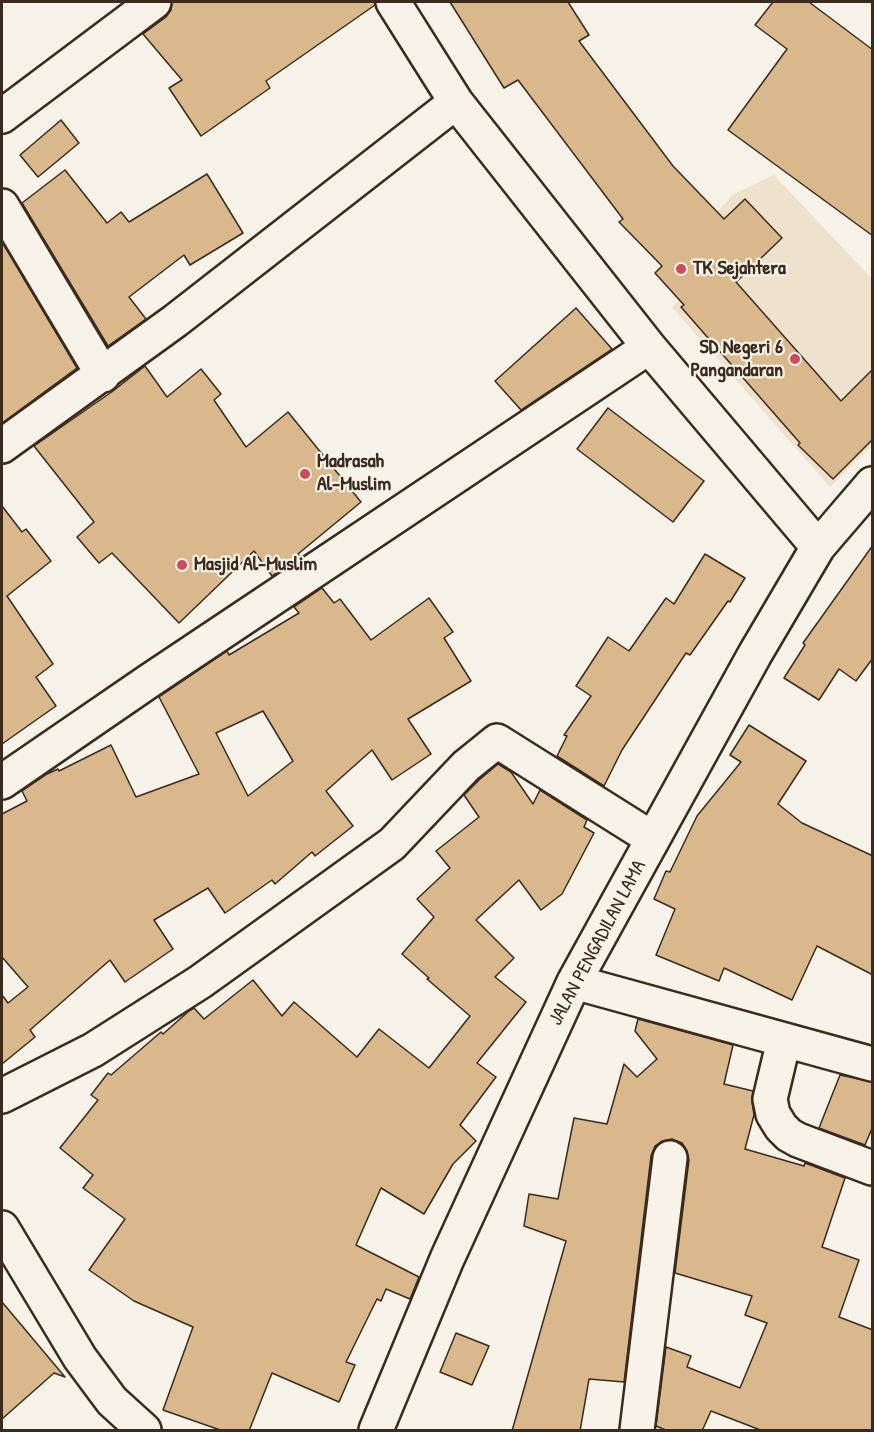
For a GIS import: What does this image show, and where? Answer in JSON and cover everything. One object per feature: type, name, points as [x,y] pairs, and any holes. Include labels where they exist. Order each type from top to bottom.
[{"type":"street","points":[[2,116],[154,2]]},
{"type":"street","points":[[393,2],[456,102],[649,347],[818,547]]},
{"type":"street","points":[[2,446],[103,375],[241,271],[456,102]]},
{"type":"street","points":[[2,206],[103,375]]},
{"type":"street","points":[[2,782],[649,347]]},
{"type":"street","name":"JALAN PENGADILAN LAMA","points":[[376,1431],[447,1259],[574,982],[755,654],[818,547],[873,484]]},
{"type":"street","points":[[2,1096],[93,1050],[201,982],[392,844],[466,766],[497,741],[653,839]]},
{"type":"street","points":[[574,982],[873,1064]]},
{"type":"street","points":[[784,1040],[770,1099],[773,1114],[781,1127],[798,1140],[873,1168]]},
{"type":"street","points":[[637,1431],[670,1158]]},
{"type":"street","points":[[2,1228],[80,1358],[112,1401],[144,1431]]},
{"type":"shaded area","name":"SD Negeri 6 Pangandaran","points":[[774,175],[872,279],[872,446],[830,487],[672,307],[720,264],[696,237],[732,195]]},
{"type":"building","points":[[172,2],[374,2],[375,5],[266,81],[270,88],[201,136],[169,88],[182,80],[143,34],[166,17],[171,10]]},
{"type":"building","points":[[450,2],[568,2],[589,35],[579,41],[673,166],[724,219],[745,199],[782,238],[736,282],[841,401],[873,369],[873,439],[833,479],[798,445],[800,443],[681,307],[684,305],[655,273],[662,266],[619,222],[623,219],[518,80],[504,88]]},
{"type":"building","points":[[773,2],[809,2],[873,50],[873,236],[728,130],[787,49],[755,25]]},
{"type":"building","points":[[61,120],[79,143],[38,177],[20,155]]},
{"type":"building","points":[[65,170],[107,223],[121,212],[129,222],[207,174],[243,233],[190,265],[184,255],[129,297],[146,319],[108,346],[22,203]]},
{"type":"building","points":[[2,242],[77,368],[2,423]]},
{"type":"building","points":[[576,308],[612,349],[521,410],[495,381]]},
{"type":"building","points":[[145,366],[167,397],[201,369],[221,394],[214,400],[246,447],[288,412],[361,502],[298,554],[300,557],[272,576],[254,551],[179,623],[112,553],[99,563],[77,537],[94,522],[34,446]]},
{"type":"building","points":[[608,408],[704,481],[673,522],[577,449]]},
{"type":"building","points":[[2,506],[22,532],[26,529],[51,561],[7,596],[53,664],[36,677],[56,706],[2,744]]},
{"type":"building","points":[[873,545],[873,658],[856,681],[839,669],[819,700],[784,678],[805,645],[803,643]]},
{"type":"building","points":[[705,554],[745,578],[690,655],[686,653],[622,750],[604,786],[557,756],[567,736],[564,735],[591,696],[576,686],[608,637],[629,651],[666,598],[674,604]]},
{"type":"building","points":[[322,588],[334,603],[340,599],[371,640],[429,598],[453,632],[444,638],[471,681],[408,719],[431,754],[392,780],[372,750],[326,791],[353,826],[315,856],[312,852],[275,884],[272,880],[225,913],[208,888],[154,920],[173,949],[125,982],[110,960],[30,1030],[35,1037],[2,1064],[2,995],[8,1003],[28,987],[2,957],[2,814],[27,801],[22,791],[47,774],[58,769],[59,771],[111,745],[136,797],[199,774],[159,697],[227,651],[229,655],[299,613],[294,607]],"holes":[[[263,711],[293,761],[248,796],[216,733]]]},
{"type":"building","points":[[749,725],[806,761],[778,804],[802,823],[873,856],[873,975],[817,946],[792,1000],[724,968],[719,981],[656,955],[675,909],[654,899],[666,871],[670,872],[697,816],[741,762],[730,755]]},
{"type":"building","points":[[498,764],[511,772],[533,804],[540,790],[587,820],[584,827],[594,833],[562,894],[541,910],[519,880],[476,920],[514,958],[495,977],[526,1002],[477,1063],[496,1077],[460,1125],[476,1141],[453,1164],[424,1214],[381,1188],[356,1245],[419,1277],[410,1299],[386,1289],[381,1301],[377,1299],[346,1362],[355,1365],[339,1402],[272,1373],[249,1431],[223,1431],[163,1410],[193,1327],[134,1301],[89,1270],[125,1219],[83,1188],[93,1175],[60,1148],[98,1100],[91,1095],[108,1073],[111,1075],[189,1011],[194,1008],[204,1019],[253,980],[282,1016],[294,1002],[357,1057],[379,1029],[429,1068],[470,1016],[402,954],[434,917],[417,899],[450,868],[436,851],[479,817],[464,795]]},
{"type":"building","points":[[638,1019],[733,1045],[724,1084],[753,1091],[754,1115],[745,1149],[804,1166],[805,1163],[845,1178],[822,1247],[859,1260],[839,1317],[873,1330],[873,1431],[763,1431],[711,1411],[702,1431],[668,1431],[656,1426],[666,1347],[691,1356],[687,1367],[740,1388],[767,1323],[745,1315],[752,1296],[675,1273],[689,1160],[682,1143],[672,1139],[662,1141],[655,1146],[651,1156],[624,1382],[589,1379],[580,1431],[512,1431],[566,1241],[524,1226],[529,1194],[558,1199],[574,1118],[607,1124],[624,1064],[637,1077],[657,1059],[635,1031]]},
{"type":"building","points":[[840,1075],[873,1082],[873,1126],[865,1145],[819,1128]]},
{"type":"building","points":[[2,1302],[65,1377],[54,1373],[2,1419]]},
{"type":"building","points":[[456,1333],[489,1346],[472,1385],[440,1372]]},
{"type":"place","name":"TK Sejahtera","points":[[681,269]]},
{"type":"place","name":"SD Negeri 6 Pangandaran","points":[[795,359]]},
{"type":"place","name":"Madrasah Al-Muslim","points":[[305,474]]},
{"type":"place","name":"Masjid Al-Muslim","points":[[182,565]]}]
